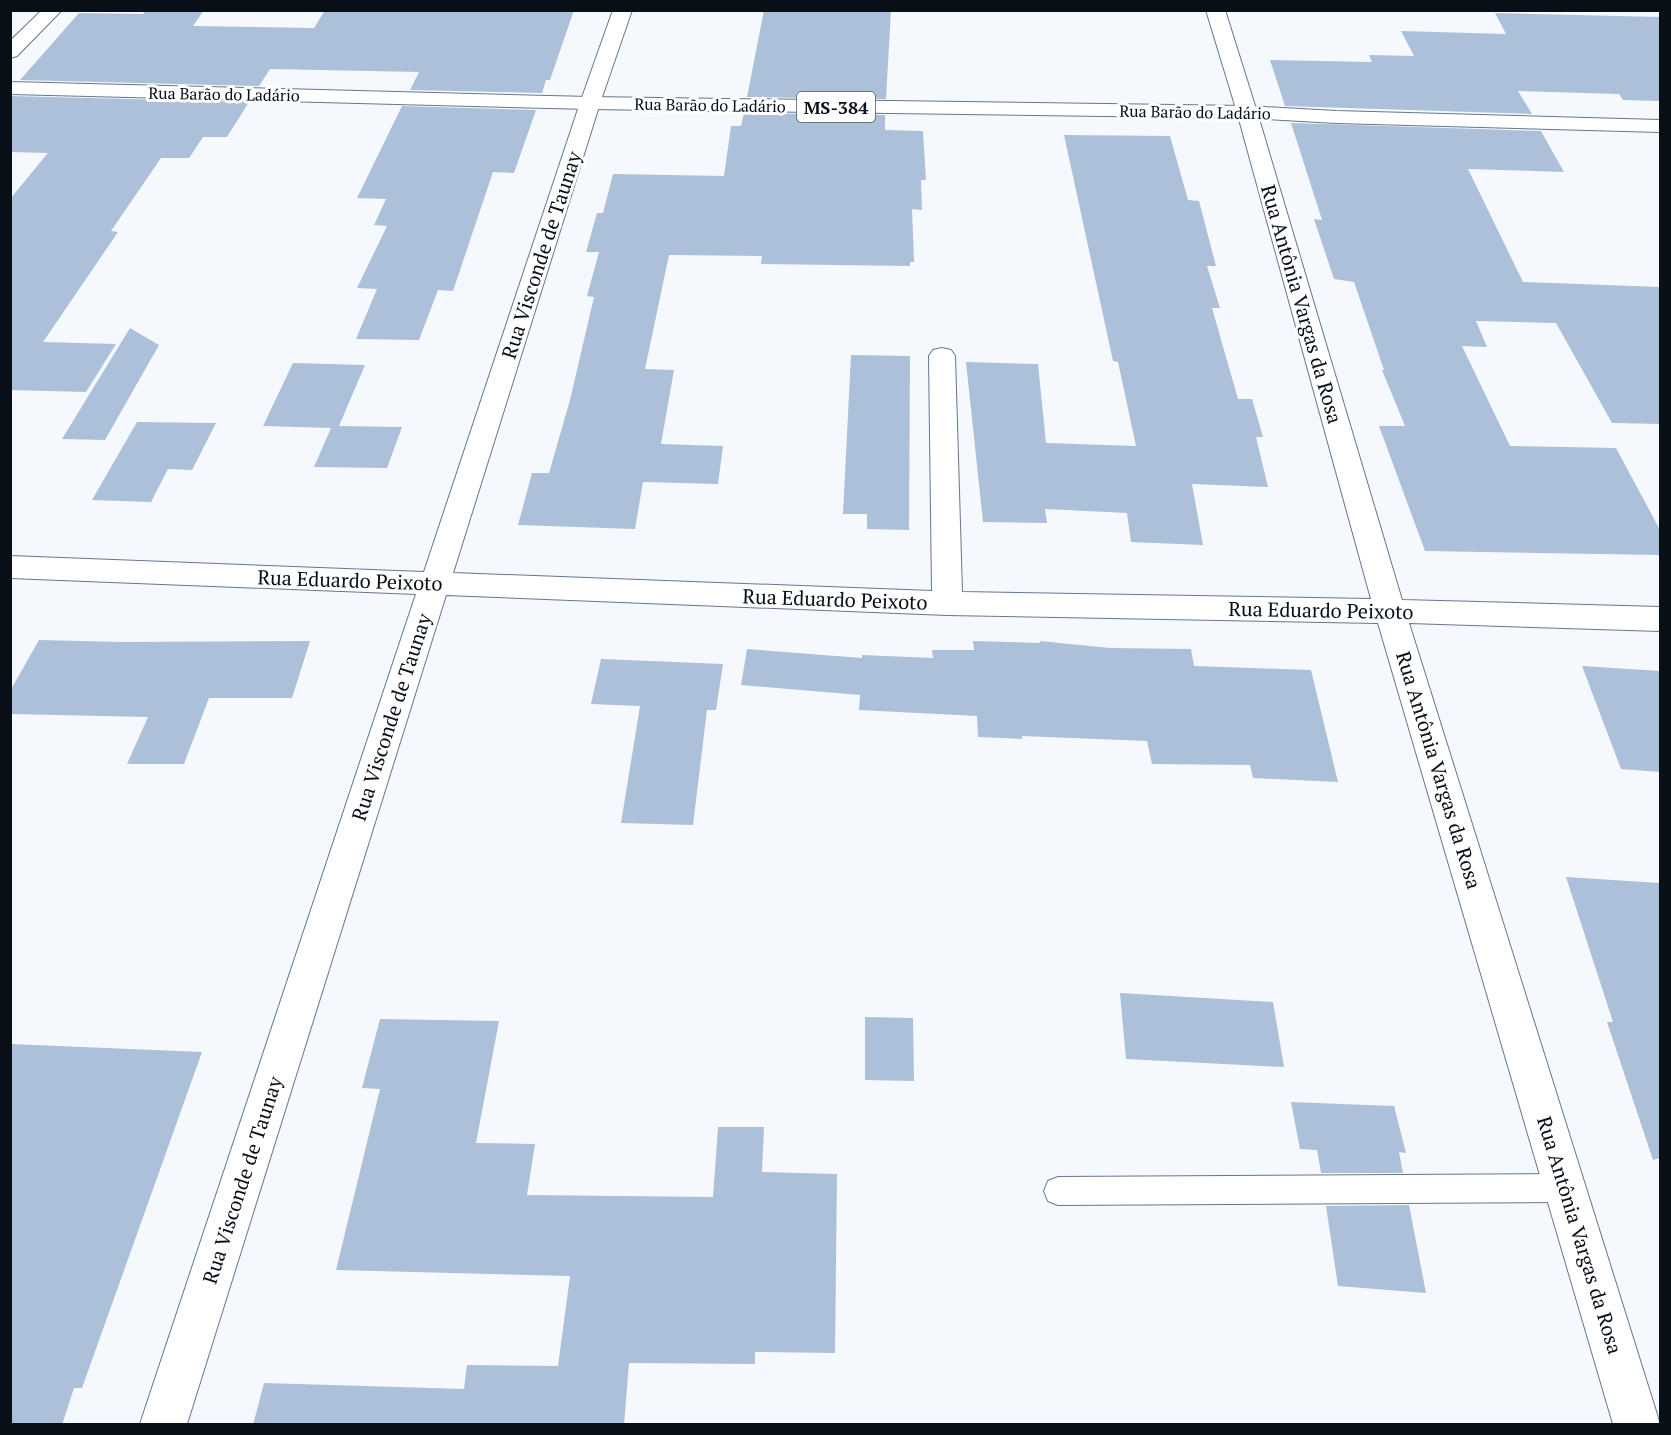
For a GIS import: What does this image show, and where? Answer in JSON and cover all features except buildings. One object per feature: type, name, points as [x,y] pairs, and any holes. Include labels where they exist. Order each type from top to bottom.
[{"type":"street","points":[[10,52],[52,10]]},
{"type":"street","name":"Rua Visconde de Taunay","points":[[163,1425],[590,103],[623,10]]},
{"type":"street","name":"Rua Antônia Vargas da Rosa","points":[[1215,10],[1247,112],[1390,610],[1637,1425]]},
{"type":"street","name":"Rua Barão do Ladário","points":[[10,88],[590,103],[1247,112],[1336,117],[1660,126]]},
{"type":"street","points":[[942,356],[947,603]]},
{"type":"street","name":"Rua Eduardo Peixoto","points":[[10,567],[947,603],[1390,610],[1660,619]]},
{"type":"lane","points":[[1058,1191],[1566,1188]]}]
